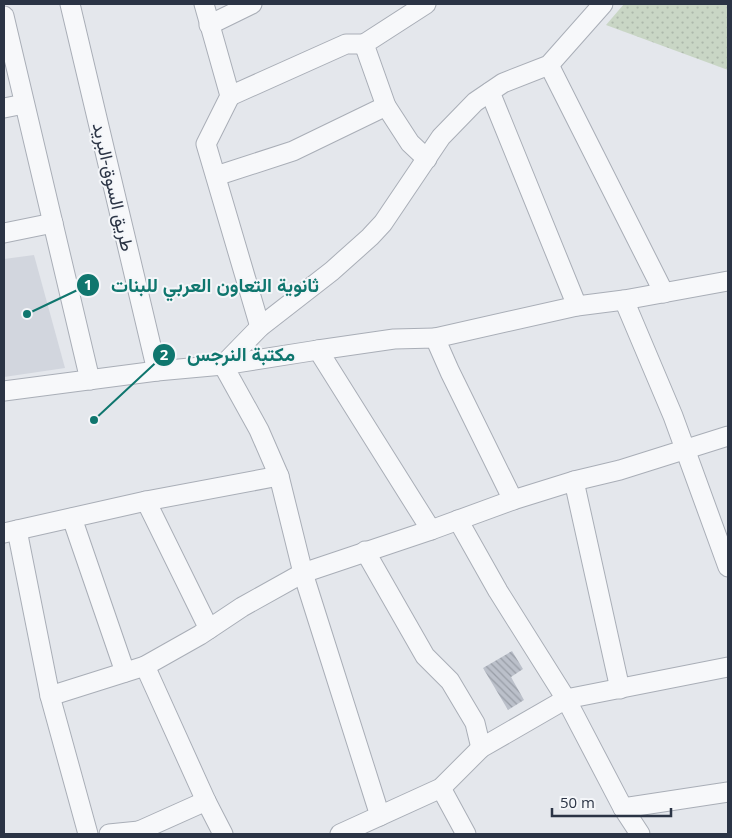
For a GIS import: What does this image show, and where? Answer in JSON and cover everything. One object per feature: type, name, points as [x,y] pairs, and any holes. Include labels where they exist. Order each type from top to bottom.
[{"type":"street","name":"طريق السوق-البريد","points":[[70,4],[157,371]]},
{"type":"street","points":[[204,4],[230,96]]},
{"type":"street","points":[[209,25],[252,4]]},
{"type":"street","points":[[260,327],[206,144],[230,96],[346,44],[364,44],[426,4]]},
{"type":"street","points":[[223,365],[260,327],[332,271],[370,237],[383,223],[441,137],[475,102],[503,83],[549,65],[603,4]]},
{"type":"street","points":[[4,16],[90,380]]},
{"type":"street","points":[[364,44],[386,106],[410,143],[427,159]]},
{"type":"street","points":[[549,65],[664,293]]},
{"type":"street","points":[[490,92],[577,306]]},
{"type":"street","points":[[4,108],[24,104]]},
{"type":"street","points":[[216,176],[293,151],[386,106]]},
{"type":"street","points":[[4,233],[52,223]]},
{"type":"street","points":[[4,392],[157,371],[223,365],[394,339],[436,338],[577,306],[728,283]]},
{"type":"street","points":[[624,300],[673,416],[728,567]]},
{"type":"street","points":[[436,338],[450,372],[513,500]]},
{"type":"street","points":[[318,350],[431,530]]},
{"type":"street","points":[[223,365],[259,430],[278,476],[303,573],[380,816]]},
{"type":"street","points":[[50,696],[145,666],[242,607],[303,573],[513,500],[574,481],[620,470],[728,436]]},
{"type":"street","points":[[88,834],[50,696],[11,532],[146,501],[278,476]]},
{"type":"street","points":[[574,481],[620,689]]},
{"type":"street","points":[[146,501],[209,628]]},
{"type":"street","points":[[72,518],[125,672]]},
{"type":"street","points":[[458,520],[498,591],[566,699],[623,808],[640,834]]},
{"type":"street","points":[[365,551],[425,656],[450,682],[475,723],[481,748]]},
{"type":"street","points":[[145,666],[206,801],[223,834]]},
{"type":"street","points":[[340,834],[441,788],[481,748],[566,699],[728,667]]},
{"type":"street","points":[[441,788],[466,834]]},
{"type":"street","points":[[623,808],[728,792]]},
{"type":"street","points":[[108,834],[140,833],[206,801]]},
{"type":"shaded area","points":[[34,255],[65,368],[4,377],[4,259]]},
{"type":"green space","points":[[624,4],[728,4],[728,70],[606,25]]},
{"type":"building","points":[[512,651],[523,669],[511,677],[524,700],[508,710],[483,668]]},
{"type":"place","name":"ثانوية التعاون العربي للبنات","points":[[27,314]]},
{"type":"place","name":"مكتبة النرجس","points":[[94,420]]}]
